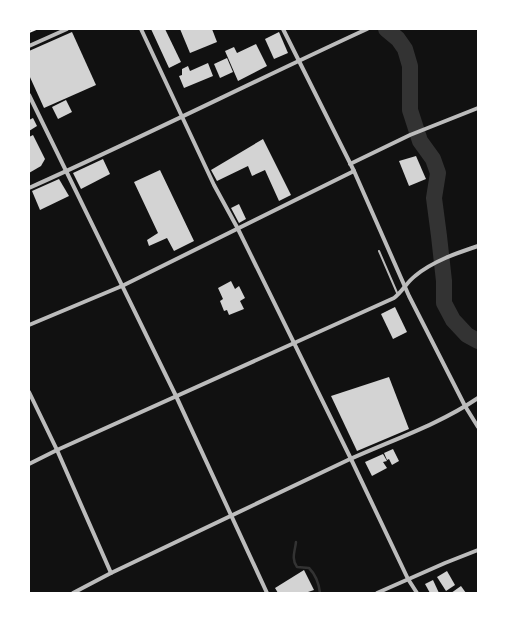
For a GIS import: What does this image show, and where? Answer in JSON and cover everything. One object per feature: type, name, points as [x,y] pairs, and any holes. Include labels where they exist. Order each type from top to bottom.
[{"type":"street","points":[[29,46],[67,29]]},
{"type":"street","points":[[141,29],[214,184],[351,459],[408,579],[417,593]]},
{"type":"street","points":[[284,29],[354,171],[408,296],[465,406],[478,427]]},
{"type":"street","points":[[29,188],[367,29]]},
{"type":"street","points":[[29,95],[176,396],[267,593]]},
{"type":"street","points":[[350,164],[410,135],[478,108]]},
{"type":"street","points":[[29,325],[122,286],[354,171]]},
{"type":"street","points":[[29,464],[394,298],[414,276],[436,263],[478,246]]},
{"type":"street","points":[[29,392],[57,450],[111,573]]},
{"type":"street","points":[[73,593],[111,573],[351,459],[430,426],[478,398]]},
{"type":"street","points":[[377,593],[445,562],[478,550]]},
{"type":"lane","points":[[379,252],[398,295]]},
{"type":"path","points":[[29,32],[36,29]]},
{"type":"building","points":[[151,29],[165,29],[181,62],[169,68]]},
{"type":"building","points":[[180,29],[212,29],[217,42],[190,53]]},
{"type":"building","points":[[72,32],[96,85],[44,108],[29,75],[29,51]]},
{"type":"building","points":[[279,32],[288,53],[274,59],[265,39]]},
{"type":"building","points":[[256,44],[267,66],[238,81],[225,51],[234,47],[237,53]]},
{"type":"building","points":[[227,58],[233,72],[220,78],[214,64]]},
{"type":"building","points":[[208,63],[213,76],[184,88],[179,76],[182,75],[182,69],[188,66],[190,71]]},
{"type":"building","points":[[66,100],[72,112],[58,119],[52,107]]},
{"type":"building","points":[[33,118],[37,126],[29,131],[29,120]]},
{"type":"building","points":[[33,135],[45,159],[41,166],[29,173],[29,137]]},
{"type":"building","points":[[263,139],[291,195],[279,201],[265,170],[252,176],[248,166],[217,181],[211,170]]},
{"type":"building","points":[[416,156],[426,179],[409,186],[399,161]]},
{"type":"building","points":[[103,159],[110,174],[81,189],[73,173]]},
{"type":"building","points":[[160,170],[194,241],[174,251],[167,238],[149,246],[147,240],[158,233],[134,182]]},
{"type":"building","points":[[59,179],[69,196],[40,210],[32,191]]},
{"type":"building","points":[[239,204],[246,219],[239,223],[231,208]]},
{"type":"building","points":[[231,281],[235,289],[239,286],[245,298],[240,301],[244,309],[229,315],[227,310],[224,311],[220,301],[223,299],[218,288]]},
{"type":"building","points":[[395,307],[407,332],[393,339],[381,314]]},
{"type":"building","points":[[389,377],[409,429],[357,451],[331,396]]},
{"type":"building","points":[[393,449],[399,461],[392,465],[384,453]]},
{"type":"building","points":[[383,454],[387,461],[383,462],[387,468],[372,476],[365,462]]},
{"type":"building","points":[[304,570],[314,590],[305,593],[278,593],[275,588]]},
{"type":"building","points":[[447,571],[455,585],[446,591],[437,577]]},
{"type":"building","points":[[433,580],[439,593],[430,593],[425,584]]},
{"type":"building","points":[[461,586],[466,593],[451,593]]},
{"type":"waterway","points":[[386,29],[398,39],[405,49],[410,66],[410,110],[420,141],[433,159],[438,173],[434,198],[444,281],[444,303],[453,320],[467,335],[478,341]]},
{"type":"waterway","points":[[296,542],[295,564],[297,567],[309,568],[317,580],[320,593]]}]
